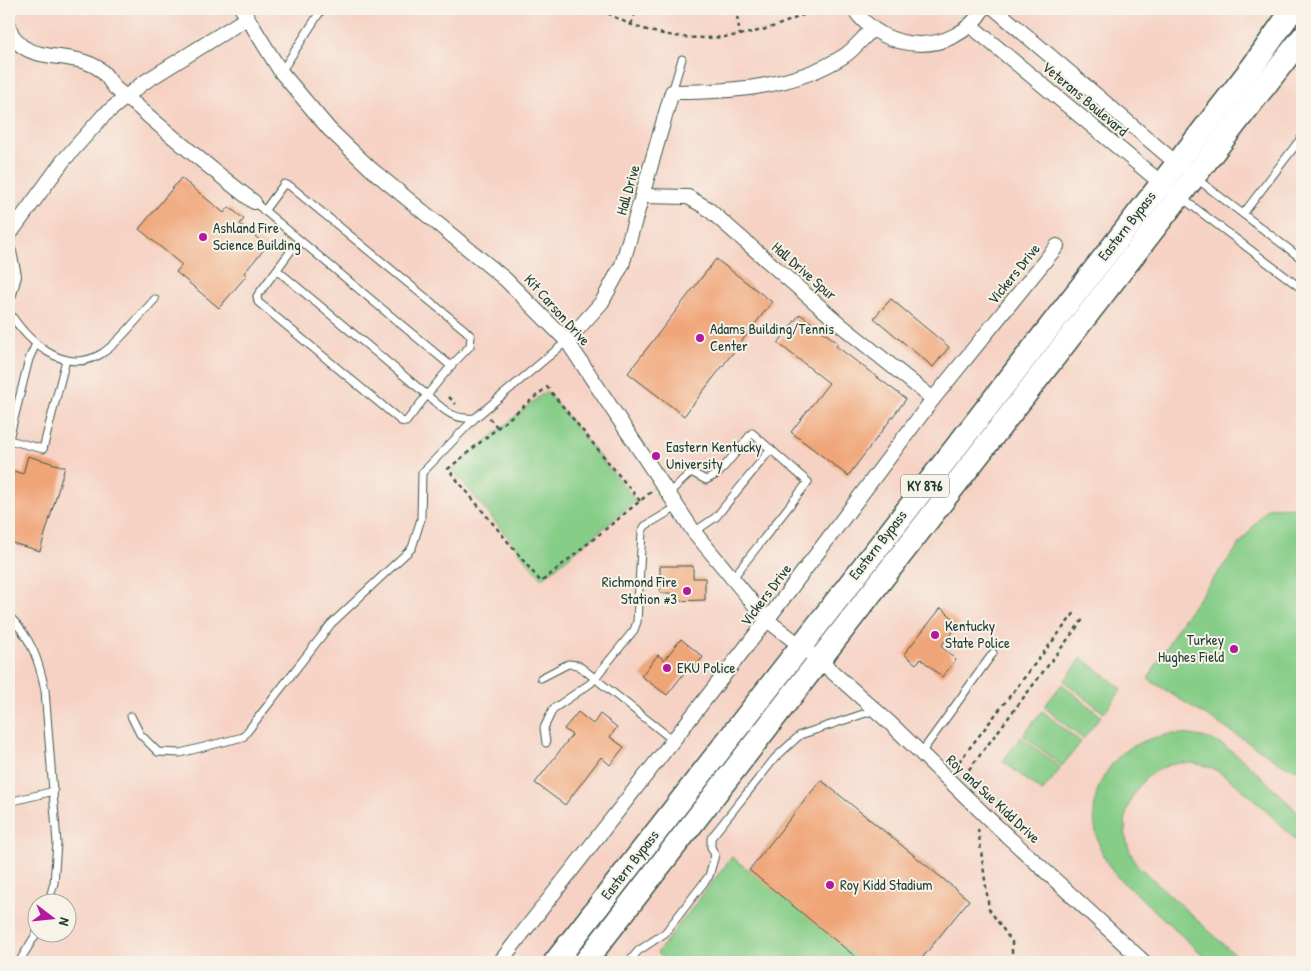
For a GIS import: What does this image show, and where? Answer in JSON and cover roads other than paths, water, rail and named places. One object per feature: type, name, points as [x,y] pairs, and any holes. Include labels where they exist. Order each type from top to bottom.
[{"type":"main road","name":"Eastern Bypass","points":[[555,962],[1253,66],[1293,9]]},
{"type":"main road","name":"Eastern Bypass","points":[[585,962],[1302,38]]},
{"type":"street","points":[[854,9],[872,30],[893,41],[920,45],[947,40],[970,25],[984,9]]},
{"type":"street","name":"Veterans Boulevard","points":[[995,9],[1176,164],[1194,177]]},
{"type":"street","points":[[9,236],[63,161],[103,116],[143,84],[244,13]]},
{"type":"street","name":"Kit Carson Drive","points":[[244,13],[281,72],[302,100],[342,143],[505,279],[567,342],[694,532],[767,620],[819,660]]},
{"type":"street","name":"Veterans Boulevard","points":[[970,25],[1180,197]]},
{"type":"street","points":[[9,27],[11,33],[23,47],[38,54],[73,59],[98,68],[127,98],[191,153],[259,206]]},
{"type":"street","points":[[672,92],[725,90],[792,78],[841,58],[872,30]]},
{"type":"street","name":"Hall Drive","points":[[567,342],[602,302],[618,274],[644,196],[672,92]]},
{"type":"street","name":"Hall Drive Spur","points":[[644,196],[688,197],[707,208],[842,326],[933,399]]},
{"type":"street","name":"Vickers Drive","points":[[500,962],[674,741],[933,399],[1057,246]]},
{"type":"street","points":[[9,252],[14,276],[9,294]]},
{"type":"street","name":"Roy and Sue Kidd Drive","points":[[819,660],[1144,962]]},
{"type":"lane","points":[[281,72],[320,10]]},
{"type":"lane","points":[[672,92],[682,59]]},
{"type":"lane","points":[[1243,214],[1302,137]]},
{"type":"lane","points":[[1194,177],[1302,259]]},
{"type":"lane","points":[[299,240],[257,296],[263,307],[401,421],[406,422],[451,366],[470,346],[470,336],[465,330],[290,186],[284,184],[259,206],[451,366]]},
{"type":"lane","points":[[1180,197],[1302,289]]},
{"type":"lane","points":[[277,270],[443,409],[460,419],[475,418]]},
{"type":"lane","points":[[9,312],[23,333],[45,351],[66,360],[84,360],[101,354],[155,299]]},
{"type":"lane","name":"Hall Drive","points":[[131,716],[140,734],[158,752],[180,753],[244,738],[331,624],[412,548],[421,519],[422,472],[475,418],[567,342]]},
{"type":"lane","points":[[36,344],[29,359],[9,440],[43,449],[66,360]]},
{"type":"lane","points":[[669,493],[691,472],[706,480],[719,472],[752,433],[808,482],[732,579]]},
{"type":"lane","points":[[694,532],[716,517],[771,450]]},
{"type":"lane","points":[[546,743],[544,728],[553,709],[567,701],[595,678],[634,630],[637,622],[642,531],[645,526],[677,507]]},
{"type":"lane","points":[[9,616],[31,644],[41,669],[48,716],[57,843],[54,883],[51,894]]},
{"type":"lane","points":[[921,753],[994,653]]},
{"type":"lane","points":[[541,678],[568,664],[573,664],[595,678],[674,741]]},
{"type":"lane","points":[[629,962],[638,951],[665,933],[709,876],[715,855],[711,847],[711,838],[775,758],[800,735],[875,710]]},
{"type":"lane","points":[[9,802],[54,791]]},
{"type":"lane","points":[[19,962],[30,944]]},
{"type":"place","name":"Ashland Fire Science Building","points":[[203,237]]},
{"type":"place","name":"Adams Building/Tennis Center","points":[[700,338]]},
{"type":"place","name":"Eastern Kentucky University","points":[[656,456]]},
{"type":"place","name":"Richmond Fire Station #3","points":[[687,591]]},
{"type":"place","name":"Kentucky State Police","points":[[935,635]]},
{"type":"place","name":"Turkey Hughes Field","points":[[1234,649]]},
{"type":"place","name":"EKU Police","points":[[667,668]]},
{"type":"place","name":"Roy Kidd Stadium","points":[[830,885]]}]
